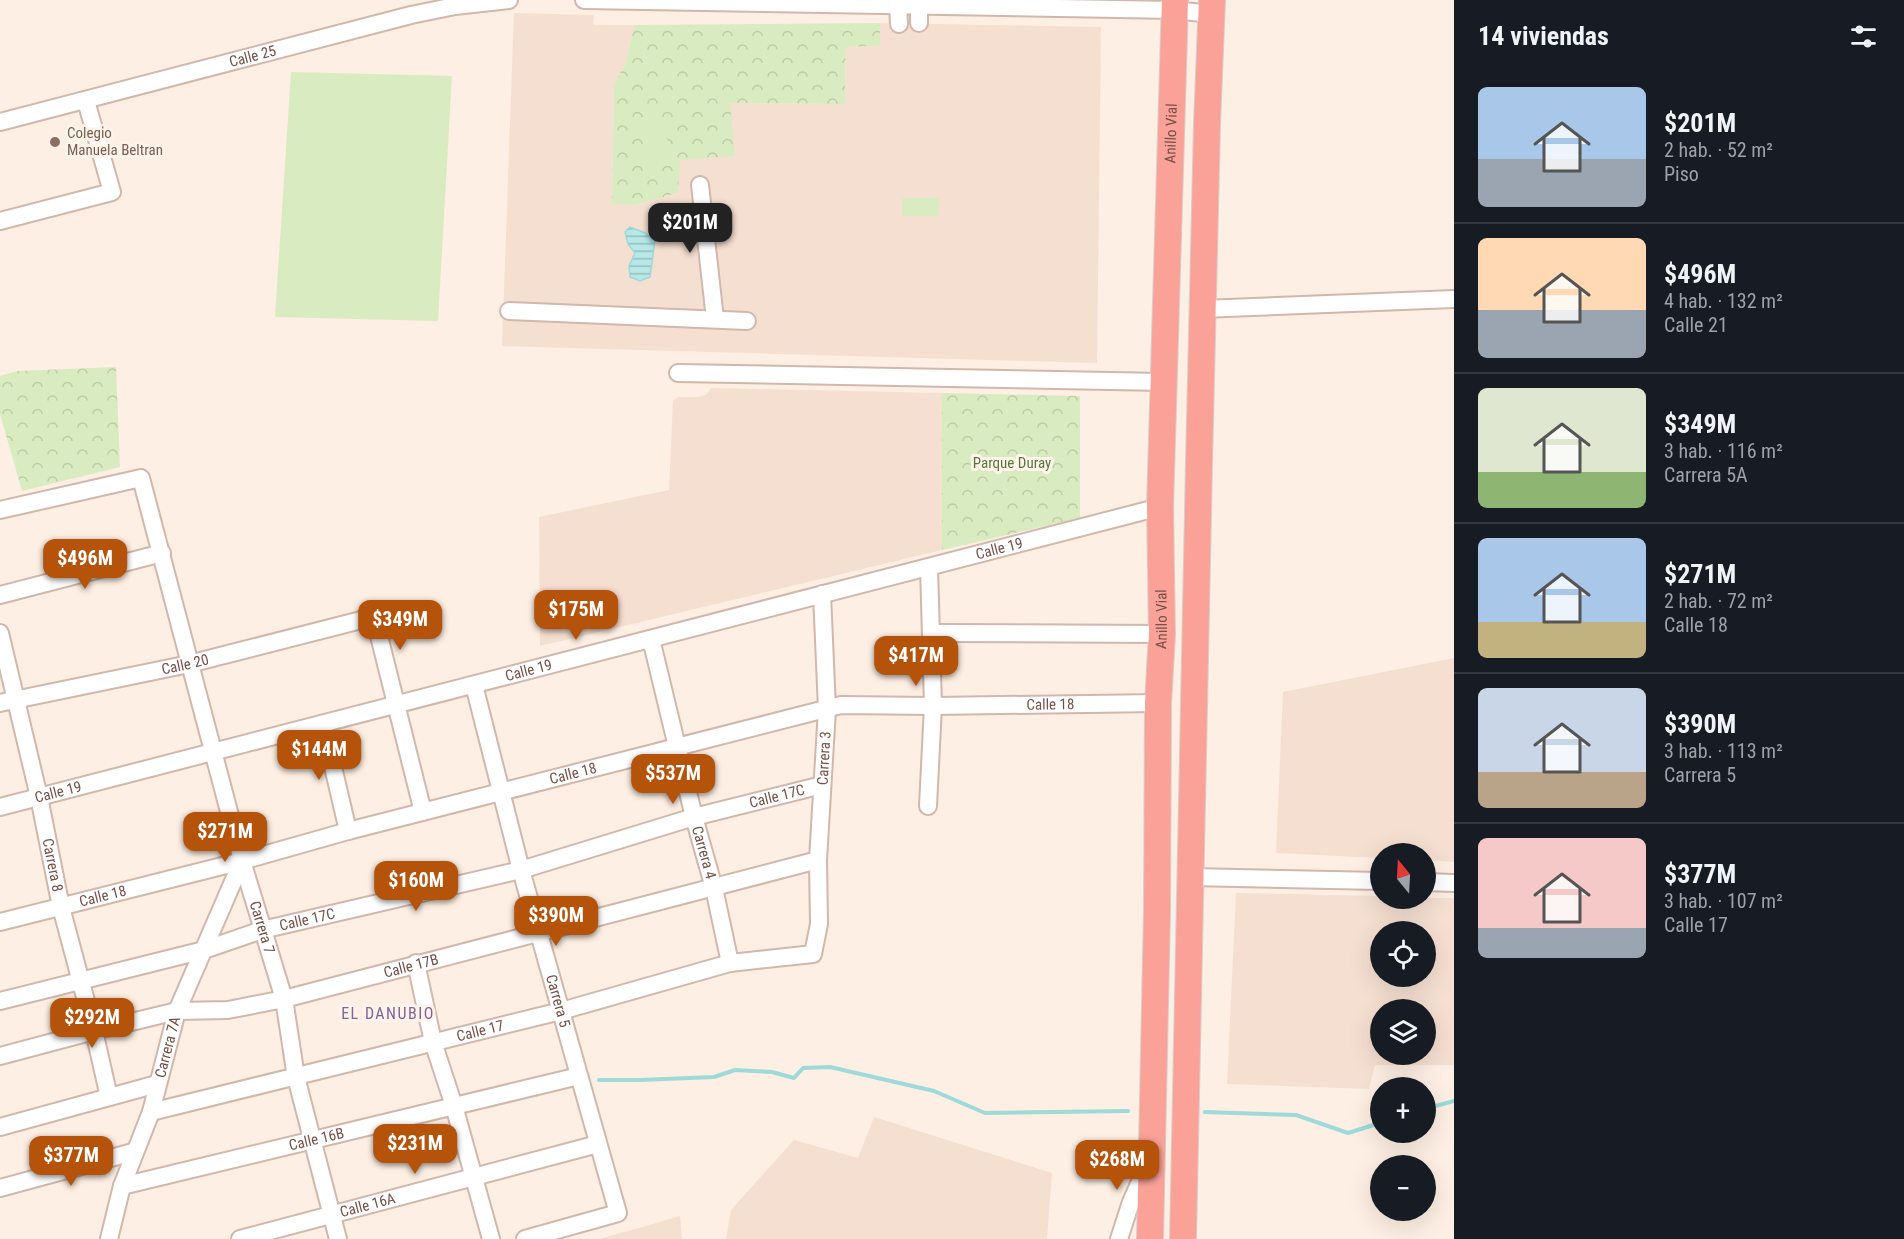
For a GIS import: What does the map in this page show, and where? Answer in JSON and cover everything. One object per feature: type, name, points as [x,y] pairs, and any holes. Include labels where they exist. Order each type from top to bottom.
[{"type":"highway","name":"Anillo Vial","points":[[1150,1239],[1158,703],[1162,634],[1160,507],[1175,5]]},
{"type":"highway","points":[[1183,1239],[1202,309],[1211,7]]},
{"type":"street","name":"Calle 25","points":[[0,122],[411,15],[455,6],[508,0]]},
{"type":"street","points":[[584,0],[1211,7]]},
{"type":"street","points":[[898,5],[900,24]]},
{"type":"street","points":[[919,5],[919,23]]},
{"type":"street","points":[[0,221],[112,192],[86,101]]},
{"type":"street","points":[[700,185],[715,320]]},
{"type":"street","points":[[1202,309],[1454,298]]},
{"type":"street","points":[[509,311],[747,321]]},
{"type":"street","points":[[678,373],[1164,382]]},
{"type":"street","name":"Carrera 7","points":[[0,510],[141,478],[212,752],[262,930],[284,999],[296,1077],[338,1239]]},
{"type":"street","name":"Calle 19","points":[[0,807],[1160,507]]},
{"type":"street","points":[[0,595],[162,552]]},
{"type":"street","points":[[928,806],[933,706],[929,567]]},
{"type":"street","name":"Carrera 3","points":[[809,956],[814,951],[819,924],[818,860],[827,709],[822,594]]},
{"type":"street","name":"Calle 20","points":[[0,703],[189,664],[369,618],[376,624],[396,705]]},
{"type":"street","name":"Carrera 8","points":[[0,633],[17,698],[61,907],[109,1097]]},
{"type":"street","points":[[932,633],[1162,634]]},
{"type":"street","name":"Carrera 4","points":[[651,639],[676,746],[714,888],[730,963]]},
{"type":"street","name":"Carrera 5","points":[[474,685],[521,870],[618,1213],[525,1239]]},
{"type":"street","name":"Calle 18","points":[[0,922],[841,705],[1158,703]]},
{"type":"street","points":[[396,705],[423,812]]},
{"type":"street","points":[[324,724],[348,831]]},
{"type":"street","name":"Calle 17C","points":[[0,1001],[204,950],[262,930],[521,870],[694,817],[822,785]]},
{"type":"street","name":"Calle 17B","points":[[0,1056],[177,1011],[228,1010],[284,999],[818,860]]},
{"type":"street","name":"Carrera 7A","points":[[107,1238],[133,1152],[151,1112],[177,1011],[242,861]]},
{"type":"street","points":[[1190,877],[1370,881]]},
{"type":"street","points":[[1436,882],[1454,883]]},
{"type":"street","name":"Calle 17","points":[[151,1112],[561,1011],[730,963],[809,956]]},
{"type":"street","points":[[416,963],[433,1042],[454,1106],[491,1239]]},
{"type":"street","name":"Calle 16B","points":[[122,1186],[579,1076]]},
{"type":"street","points":[[0,1126],[157,1084]]},
{"type":"street","name":"Calle 16A","points":[[240,1239],[598,1144]]},
{"type":"street","points":[[0,1188],[133,1152]]},
{"type":"street","points":[[1119,1239],[1131,1202],[1151,1157]]},
{"type":"shaded area","points":[[514,13],[594,15],[593,25],[634,25],[626,63],[614,85],[612,203],[635,205],[678,193],[679,160],[729,103],[845,104],[846,47],[880,46],[880,23],[1101,27],[1097,363],[502,346]]},
{"type":"shaded area","points":[[711,388],[942,393],[942,550],[540,646],[539,517],[669,490],[673,401],[678,397],[706,395]]},
{"type":"shaded area","points":[[1454,658],[1454,862],[1436,861],[1436,843],[1370,843],[1370,858],[1276,853],[1283,692]]},
{"type":"shaded area","points":[[1236,893],[1370,896],[1370,909],[1436,909],[1436,898],[1454,898],[1454,1065],[1436,1065],[1436,999],[1370,999],[1370,1065],[1375,1065],[1372,1077],[1370,1077],[1369,1089],[1227,1084]]},
{"type":"shaded area","points":[[874,1117],[1052,1173],[1047,1239],[726,1239],[731,1210],[794,1140],[858,1158]]},
{"type":"shaded area","points":[[680,1216],[682,1239],[599,1239],[646,1226]]},
{"type":"green space","points":[[880,23],[880,46],[846,47],[845,104],[730,103],[735,156],[680,160],[678,193],[635,205],[612,204],[614,84],[626,63],[634,25]]},
{"type":"green space","points":[[291,72],[452,76],[438,321],[275,317]]},
{"type":"green space","points":[[644,121],[668,122],[666,162],[643,161]]},
{"type":"green space","points":[[902,198],[939,198],[938,216],[902,216]]},
{"type":"green space","points":[[116,367],[120,467],[22,491],[0,414],[0,376],[17,371]]},
{"type":"green space","name":"Parque Duray","points":[[942,393],[1080,396],[1080,518],[942,550]]},
{"type":"water","points":[[630,227],[655,240],[650,277],[640,281],[630,277],[629,266],[635,253],[628,244],[625,232]]},
{"type":"waterway","points":[[599,1080],[714,1077],[735,1070],[772,1072],[794,1078],[803,1068],[830,1067],[934,1091],[985,1113],[1128,1111]]},
{"type":"waterway","points":[[1436,1106],[1454,1101]]},
{"type":"waterway","points":[[1205,1112],[1296,1115],[1348,1133],[1370,1126]]},
{"type":"place","name":"Colegio Manuela Beltran","points":[[55,142]]},
{"type":"district","name":"EL DANUBIO","points":[[388,1013]]}]
